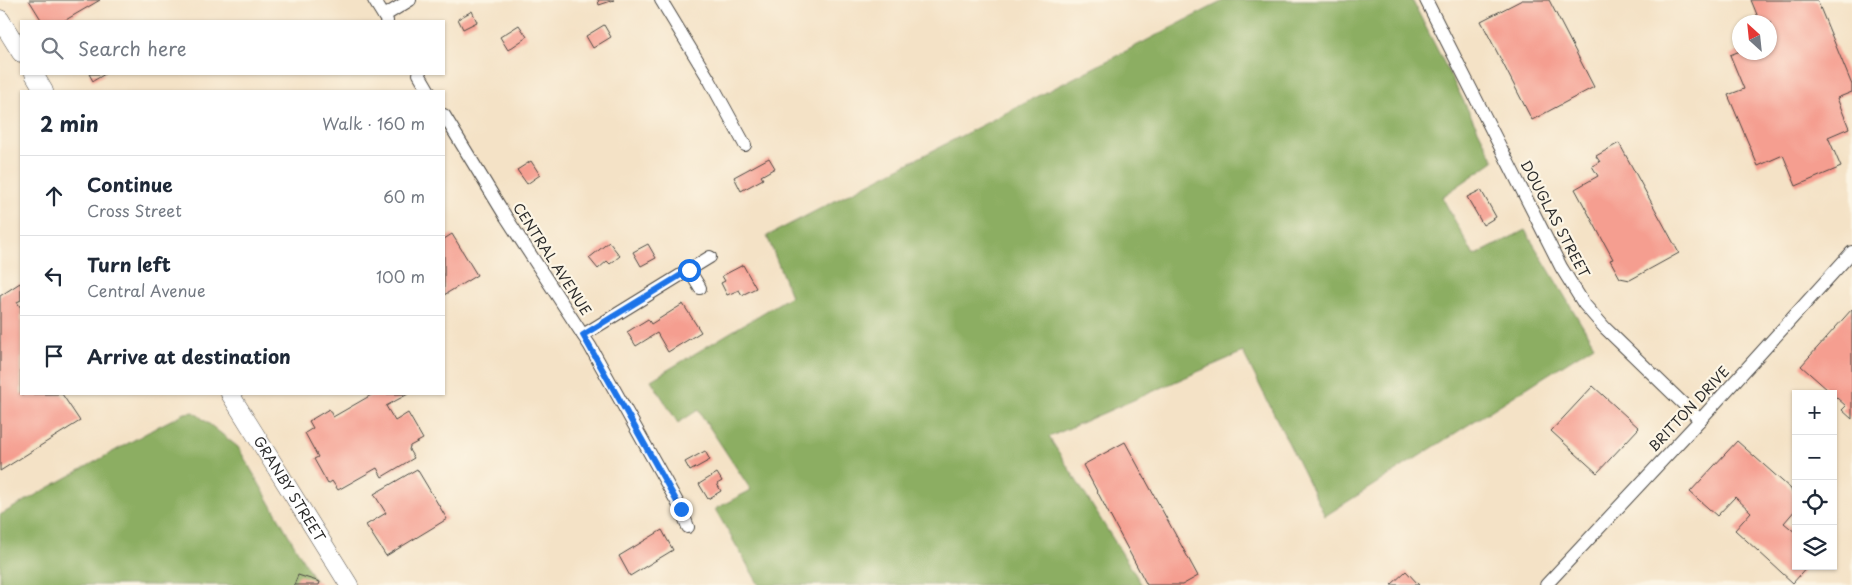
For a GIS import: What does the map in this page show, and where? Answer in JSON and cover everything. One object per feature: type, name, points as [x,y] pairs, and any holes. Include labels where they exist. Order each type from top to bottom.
[{"type":"main road","points":[[0,19],[20,51]]},
{"type":"main road","points":[[35,75],[43,90]]},
{"type":"main road","name":"GRANBY STREET","points":[[231,395],[349,585]]},
{"type":"street","points":[[374,0],[385,19],[410,0]]},
{"type":"street","points":[[661,0],[710,81],[746,146]]},
{"type":"street","name":"DOUGLAS STREET","points":[[1426,0],[1561,267],[1584,304],[1605,328],[1700,420]]},
{"type":"street","points":[[420,75],[429,90]]},
{"type":"street","name":"CENTRAL AVENUE","points":[[445,117],[506,216],[583,335],[681,509],[688,527]]},
{"type":"street","name":"BRITTON DRIVE","points":[[1546,585],[1700,420],[1852,252]]},
{"type":"street","points":[[583,335],[710,257]]},
{"type":"street","points":[[689,270],[700,288]]},
{"type":"green space","points":[[1225,0],[1412,0],[1494,161],[1442,197],[1474,256],[1525,230],[1594,345],[1325,516],[1243,352],[1049,437],[1142,585],[759,585],[715,509],[751,490],[698,410],[678,423],[651,380],[791,296],[767,236]]},
{"type":"green space","points":[[194,412],[238,447],[319,585],[0,585],[0,515],[159,426],[185,413]]},
{"type":"building","points":[[29,0],[100,0],[66,20],[41,20]]},
{"type":"building","points":[[598,0],[614,0],[599,5]]},
{"type":"building","points":[[1522,0],[1549,0],[1594,87],[1532,120],[1481,21]]},
{"type":"building","points":[[1751,0],[1817,0],[1852,85],[1852,92],[1837,98],[1849,128],[1828,137],[1841,167],[1796,186],[1783,155],[1758,166],[1728,95],[1744,89],[1732,60],[1777,60],[1777,15],[1757,15]]},
{"type":"building","points":[[472,11],[477,22],[463,29],[458,19]]},
{"type":"building","points":[[519,25],[527,37],[508,50],[500,37]]},
{"type":"building","points":[[604,25],[611,37],[593,48],[586,36]]},
{"type":"building","points":[[90,75],[103,75],[93,81]]},
{"type":"building","points":[[1619,143],[1679,253],[1630,280],[1620,278],[1610,260],[1613,259],[1575,189],[1598,176],[1592,166],[1600,162],[1596,156]]},
{"type":"building","points":[[769,158],[775,168],[761,176],[763,179],[741,191],[734,177]]},
{"type":"building","points":[[531,161],[540,175],[527,184],[517,170]]},
{"type":"building","points":[[1481,190],[1496,217],[1483,225],[1467,197]]},
{"type":"building","points":[[452,234],[477,275],[445,294],[445,238]]},
{"type":"building","points":[[609,242],[620,256],[610,264],[607,261],[598,269],[589,258]]},
{"type":"building","points":[[648,244],[656,258],[641,266],[633,252]]},
{"type":"building","points":[[743,265],[756,288],[742,295],[739,290],[727,295],[721,283],[725,281],[722,276]]},
{"type":"building","points":[[20,283],[20,300],[17,302],[20,306],[20,395],[63,395],[80,421],[0,471],[0,296]]},
{"type":"building","points":[[683,304],[701,332],[668,352],[657,333],[636,346],[627,332],[648,319],[651,324]]},
{"type":"building","points":[[1852,309],[1852,419],[1842,410],[1846,406],[1837,398],[1837,390],[1828,390],[1801,366]]},
{"type":"building","points":[[1593,386],[1639,428],[1597,473],[1551,431]]},
{"type":"building","points":[[371,395],[406,395],[386,406],[395,421],[408,413],[423,439],[410,446],[409,450],[414,458],[382,477],[377,468],[338,490],[332,481],[328,484],[314,459],[318,457],[305,433],[313,428],[309,421],[329,409],[333,417]]},
{"type":"building","points":[[1737,441],[1791,489],[1792,514],[1784,523],[1792,530],[1792,570],[1804,570],[1793,583],[1735,530],[1751,512],[1735,497],[1717,516],[1690,492]]},
{"type":"building","points":[[1125,442],[1198,576],[1182,585],[1147,585],[1083,465]]},
{"type":"building","points":[[705,451],[710,460],[690,471],[685,462]]},
{"type":"building","points":[[417,469],[447,519],[386,556],[366,525],[386,513],[374,494]]},
{"type":"building","points":[[717,473],[722,481],[717,484],[721,491],[708,499],[699,484]]},
{"type":"building","points":[[662,530],[673,550],[630,576],[619,556]]},
{"type":"building","points":[[1406,571],[1419,585],[1391,585]]},
{"type":"building","points":[[298,575],[320,582],[319,585],[294,585]]},
{"type":"route","points":[[681,509],[583,335],[689,270]]}]
